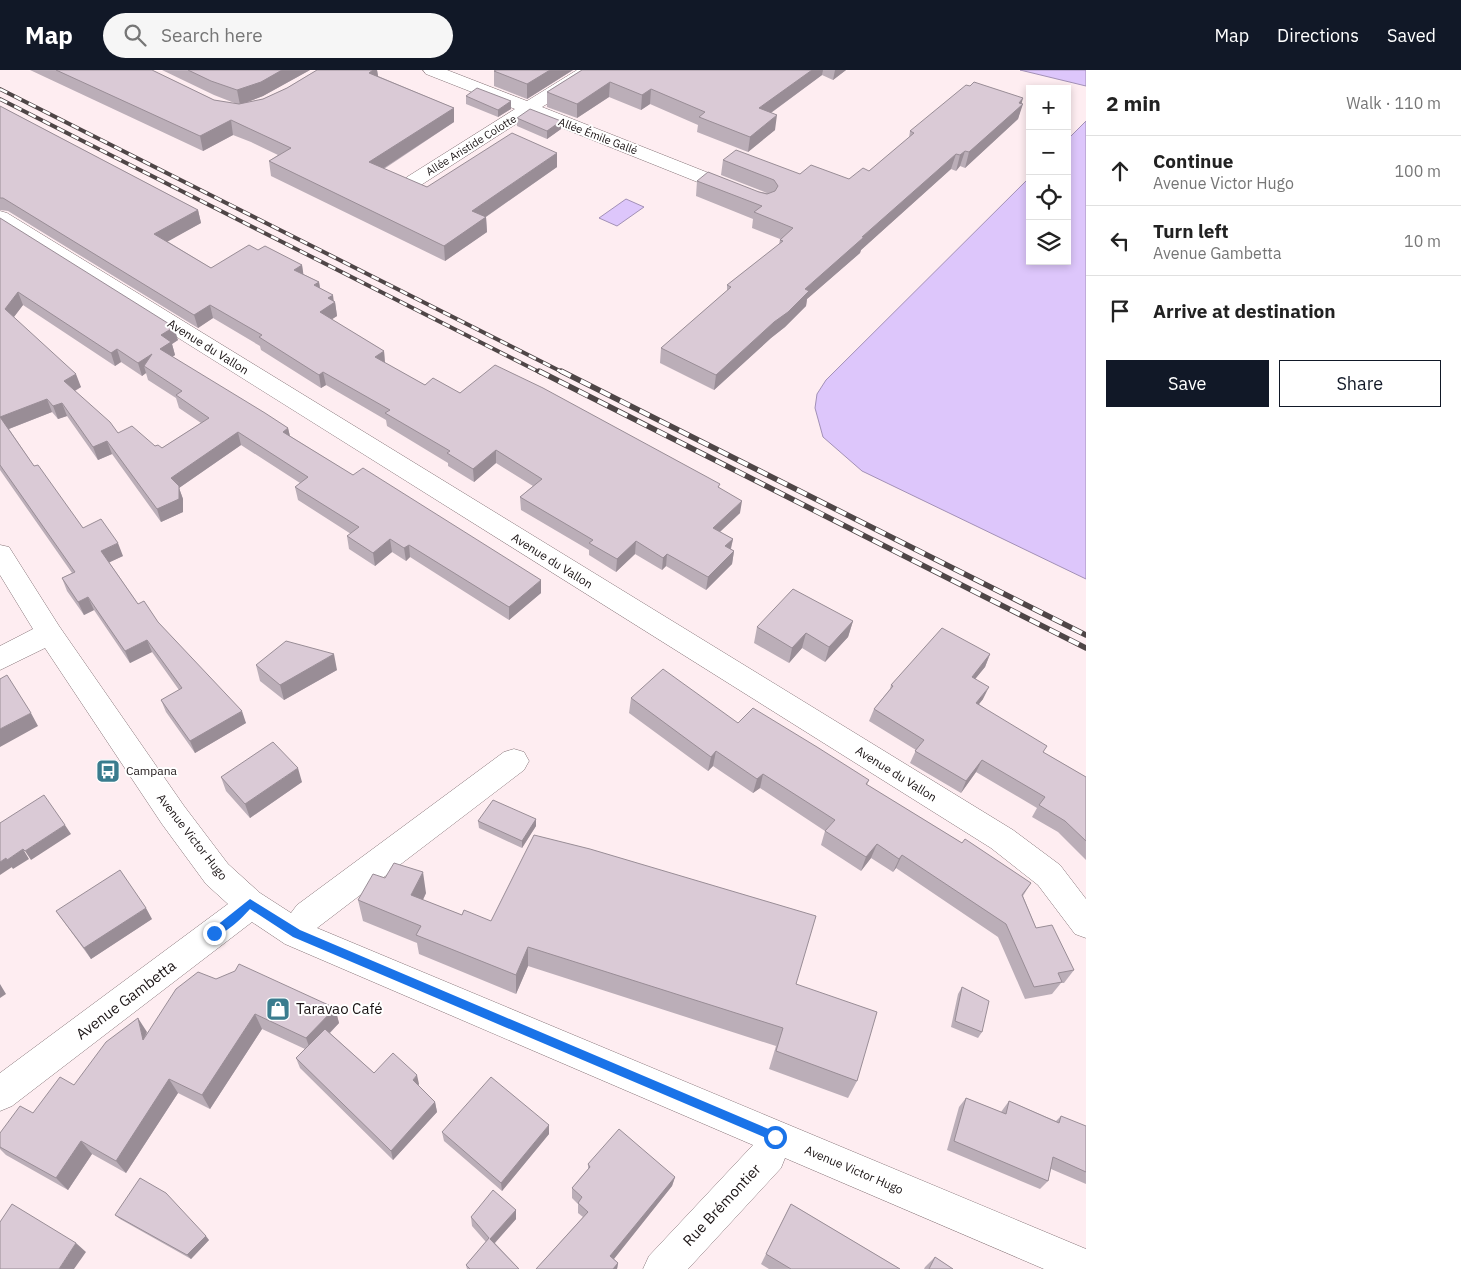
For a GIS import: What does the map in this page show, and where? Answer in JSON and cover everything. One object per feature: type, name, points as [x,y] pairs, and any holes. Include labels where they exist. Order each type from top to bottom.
[{"type":"street","name":"Allée Émile Gallé","points":[[432,70],[755,198]]},
{"type":"street","name":"Allée Aristide Colotte","points":[[414,181],[589,70]]},
{"type":"street","name":"Avenue du Vallon","points":[[0,217],[1002,839],[1049,875],[1086,924]]},
{"type":"street","name":"Avenue Victor Hugo","points":[[0,554],[49,633],[173,815],[217,874],[250,903],[296,934],[1086,1268]]},
{"type":"street","points":[[0,659],[49,633]]},
{"type":"street","points":[[296,934],[308,915],[514,761]]},
{"type":"street","name":"Avenue Gambetta","points":[[0,1094],[235,918],[250,903]]},
{"type":"street","name":"Rue Brémontier","points":[[662,1269],[768,1155],[775,1137]]},
{"type":"shaded area","points":[[1020,70],[1086,70],[1086,86]]},
{"type":"shaded area","points":[[1086,121],[1086,579],[862,471],[823,437],[815,408],[817,394],[826,380],[1026,181],[1026,265],[1071,265],[1071,136]]},
{"type":"shaded area","points":[[626,199],[644,207],[617,226],[599,218]]},
{"type":"building","points":[[56,70],[152,70],[214,100],[239,104],[263,99],[287,88],[317,70],[373,70],[369,73],[454,108],[369,162],[427,187],[512,133],[557,153],[472,211],[486,217],[444,246],[269,161],[291,148],[231,120],[200,136]]},
{"type":"building","points":[[188,70],[282,70],[261,82],[237,90]]},
{"type":"building","points":[[550,70],[527,84],[494,71]]},
{"type":"building","points":[[582,70],[812,70],[759,108],[777,115],[750,137],[699,117],[705,112],[651,89],[642,95],[610,82],[577,104],[547,92]]},
{"type":"building","points":[[974,82],[1023,98],[1019,103],[1023,104],[969,152],[965,151],[960,155],[956,154],[805,289],[809,291],[788,312],[774,322],[716,375],[661,348],[731,287],[727,285],[783,241],[780,240],[793,228],[754,212],[762,206],[697,181],[708,172],[759,192],[767,194],[775,191],[778,186],[774,180],[723,160],[736,150],[800,174],[811,165],[849,179],[863,168],[869,171],[914,133],[910,131],[966,85],[970,86]]},
{"type":"building","points":[[477,88],[511,101],[498,110],[466,96]]},
{"type":"building","points":[[0,106],[198,210],[154,234],[211,268],[249,245],[258,250],[265,246],[302,265],[294,270],[319,282],[314,285],[333,295],[328,298],[335,302],[320,312],[384,351],[375,357],[425,385],[433,378],[460,393],[495,365],[543,388],[720,484],[718,487],[742,501],[713,528],[733,539],[725,546],[734,551],[708,577],[667,554],[663,558],[636,541],[617,559],[589,543],[593,540],[520,497],[542,479],[496,450],[473,469],[447,453],[450,451],[385,413],[390,410],[323,372],[319,375],[259,337],[262,335],[210,305],[194,315],[3,198],[0,198]]},
{"type":"building","points":[[530,109],[561,121],[547,131],[517,118]]},
{"type":"building","points":[[0,218],[174,327],[161,335],[171,342],[160,349],[288,428],[283,432],[353,475],[363,468],[541,580],[509,607],[409,545],[404,548],[390,539],[373,553],[347,536],[359,527],[295,487],[308,477],[238,432],[171,478],[179,486],[179,499],[157,509],[107,441],[93,447],[62,403],[53,406],[47,399],[0,417]],"holes":[[[18,292],[111,353],[117,349],[138,363],[152,354],[144,366],[182,391],[176,395],[209,418],[162,448],[158,445],[155,446],[132,426],[118,433],[110,422],[64,381],[76,374],[5,309]]]},
{"type":"building","points":[[0,417],[34,466],[38,465],[83,528],[101,519],[118,543],[101,551],[138,604],[144,601],[158,622],[242,711],[190,741],[161,700],[182,688],[147,640],[125,651],[88,597],[78,602],[62,578],[75,572],[0,465]]},
{"type":"building","points":[[793,589],[853,621],[829,647],[806,633],[792,648],[757,627]]},
{"type":"building","points":[[942,628],[990,654],[972,677],[989,687],[976,703],[1047,746],[1043,752],[1086,777],[1086,841],[1065,821],[1039,805],[1045,797],[982,760],[966,781],[915,751],[924,740],[874,709],[893,686],[891,685]]},
{"type":"building","points":[[286,641],[334,654],[280,685],[256,665]]},
{"type":"building","points":[[663,669],[738,723],[753,708],[869,780],[866,784],[962,843],[965,839],[1031,883],[1022,895],[1036,928],[1052,925],[1074,970],[1058,973],[1062,982],[1034,987],[1006,924],[902,855],[899,859],[877,844],[866,857],[825,831],[835,820],[763,774],[757,779],[716,751],[711,757],[631,698]]},
{"type":"building","points":[[7,675],[31,713],[0,729],[0,679]]},
{"type":"building","points":[[273,742],[298,768],[245,804],[221,777]]},
{"type":"building","points":[[44,795],[65,825],[25,851],[23,849],[7,860],[6,858],[0,862],[0,823]]},
{"type":"building","points":[[493,800],[536,819],[522,841],[478,821]]},
{"type":"building","points":[[534,835],[590,849],[816,916],[796,984],[877,1012],[857,1081],[776,1051],[783,1028],[528,947],[516,975],[416,935],[421,926],[358,900],[373,874],[385,878],[394,863],[423,872],[411,895],[462,915],[464,910],[491,921]]},
{"type":"building","points":[[120,870],[146,908],[84,948],[56,911]]},
{"type":"building","points":[[239,964],[335,1008],[306,1038],[255,1014],[202,1095],[169,1079],[116,1161],[81,1141],[56,1178],[0,1147],[0,1133],[20,1106],[33,1113],[60,1077],[74,1085],[106,1042],[138,1018],[143,1040],[176,989],[198,972],[216,979],[235,971]]},
{"type":"building","points":[[962,987],[989,1001],[982,1032],[955,1021]]},
{"type":"building","points":[[325,1029],[374,1073],[393,1053],[417,1075],[413,1080],[435,1102],[391,1151],[296,1058]]},
{"type":"building","points":[[491,1077],[549,1125],[501,1183],[442,1132]]},
{"type":"building","points":[[966,1098],[1006,1114],[1009,1101],[1059,1123],[1061,1116],[1086,1126],[1086,1172],[1053,1157],[1048,1181],[954,1141]]},
{"type":"building","points":[[619,1129],[675,1177],[610,1256],[618,1263],[613,1269],[536,1269],[588,1212],[578,1203],[582,1197],[572,1188],[590,1167],[588,1164]]},
{"type":"building","points":[[140,1178],[166,1193],[206,1236],[187,1255],[115,1215]]},
{"type":"building","points":[[493,1190],[516,1210],[490,1239],[519,1269],[470,1269],[466,1265],[489,1238],[471,1217]]},
{"type":"building","points":[[12,1204],[76,1243],[59,1269],[0,1269],[0,1222]]},
{"type":"building","points":[[791,1204],[900,1269],[791,1269],[766,1254]]},
{"type":"building","points":[[935,1257],[953,1269],[929,1269]]},
{"type":"railway","points":[[0,89],[564,373]]},
{"type":"railway","points":[[0,99],[541,373]]},
{"type":"railway","points":[[539,371],[1086,648]]},
{"type":"railway","points":[[561,371],[1086,635]]},
{"type":"place","name":"Campana","points":[[108,771]]},
{"type":"place","name":"Taravao Café","points":[[278,1009]]},
{"type":"route","points":[[214,933],[235,918],[250,903],[296,934],[775,1137]]}]
